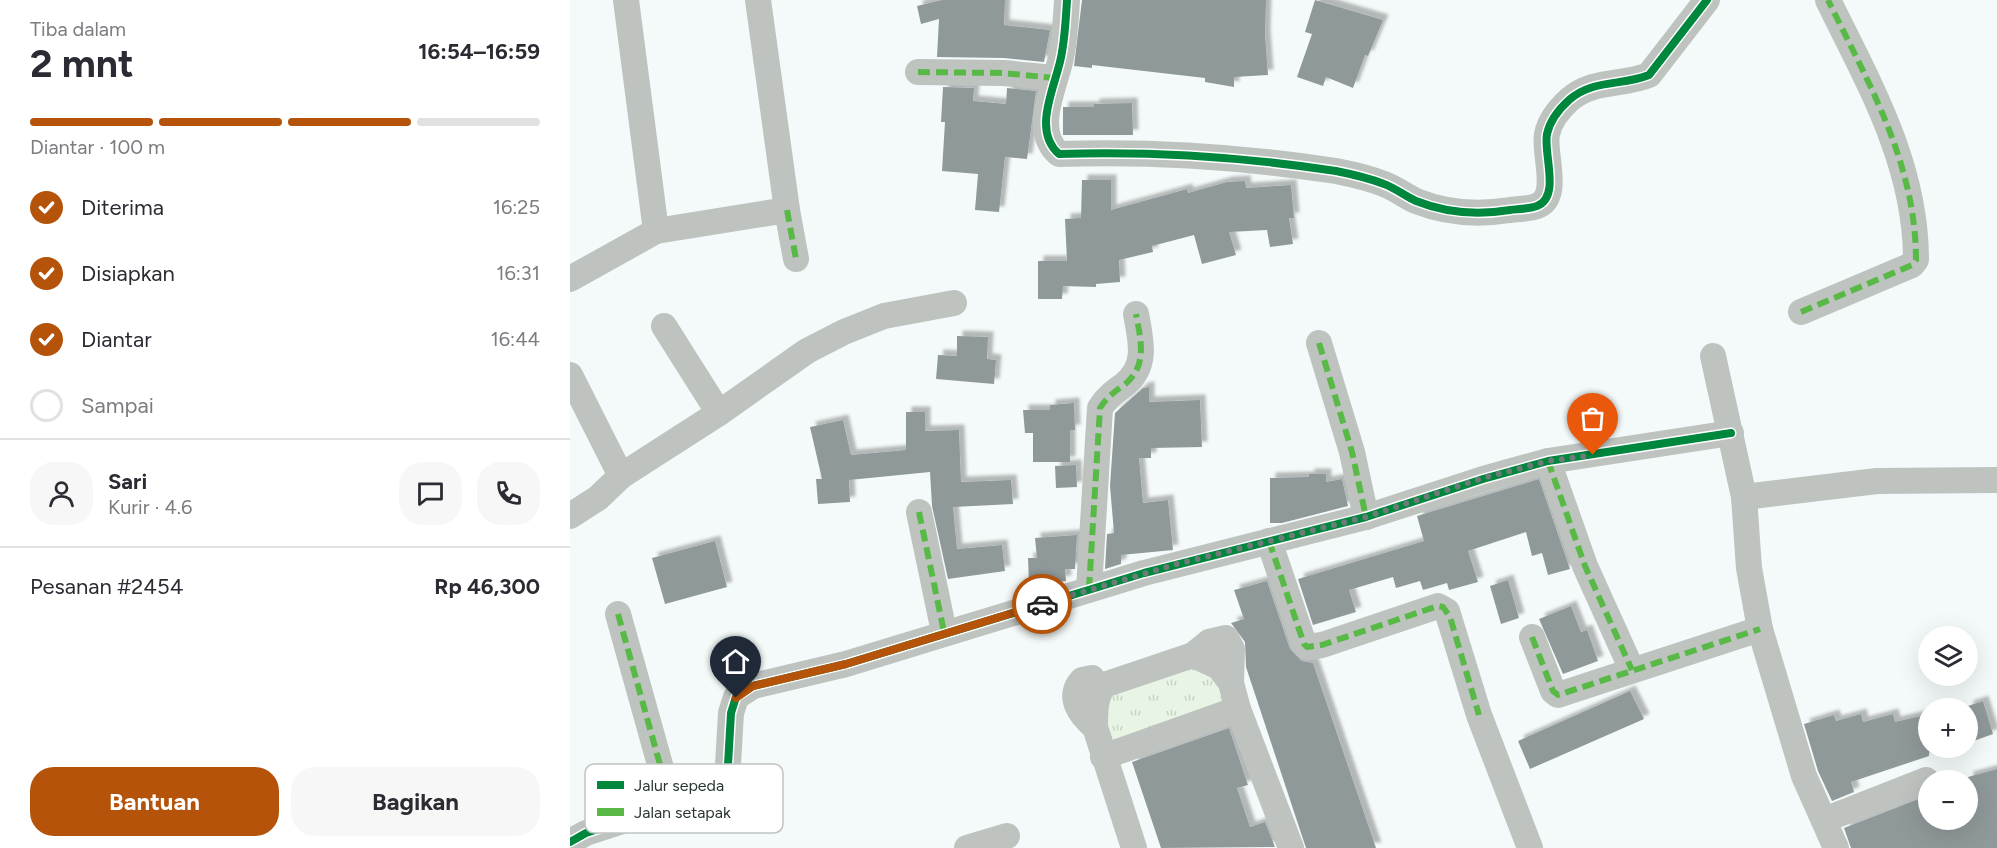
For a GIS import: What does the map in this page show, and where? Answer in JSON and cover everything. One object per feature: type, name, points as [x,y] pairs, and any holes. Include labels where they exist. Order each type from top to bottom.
[{"type":"street","points":[[626,0],[656,231]]},
{"type":"street","points":[[758,0],[796,259]]},
{"type":"street","points":[[1067,0],[1062,54],[1054,78],[1046,118],[1048,142],[1059,154],[1136,152],[1249,159],[1339,172],[1385,184],[1417,201],[1458,213],[1497,212],[1538,206],[1546,199],[1549,191],[1547,136],[1553,116],[1593,85],[1638,79],[1649,75],[1707,0]]},
{"type":"street","points":[[1801,312],[1912,266],[1916,260],[1906,174],[1879,104],[1827,0]]},
{"type":"street","points":[[918,72],[1004,73],[1054,78]]},
{"type":"street","points":[[570,279],[656,231],[787,210]]},
{"type":"street","points":[[570,516],[598,498],[621,476],[719,413],[807,351],[844,332],[884,316],[954,303]]},
{"type":"street","points":[[1089,589],[1100,408],[1105,399],[1134,376],[1138,370],[1141,357],[1136,314]]},
{"type":"street","points":[[664,327],[719,413]]},
{"type":"street","points":[[1319,343],[1352,452],[1366,517]]},
{"type":"street","points":[[1713,356],[1743,497],[1749,568],[1760,629],[1804,776],[1836,848]]},
{"type":"street","points":[[570,375],[621,476]]},
{"type":"street","points":[[728,764],[731,713],[736,698],[744,690],[781,678],[857,661],[944,632],[1089,589],[1366,517],[1483,478],[1548,461],[1731,433]]},
{"type":"street","points":[[1548,461],[1585,566],[1632,670]]},
{"type":"street","points":[[1743,497],[1877,481],[1997,480]]},
{"type":"street","points":[[919,512],[944,632]]},
{"type":"street","points":[[1269,542],[1304,644],[1308,647],[1322,645],[1438,606],[1447,611],[1479,715],[1530,848]]},
{"type":"street","points":[[618,615],[660,764]]},
{"type":"street","points":[[1532,637],[1553,692],[1558,695],[1760,629]]},
{"type":"street","points":[[1134,848],[1095,727],[1095,713],[1100,690],[1104,686],[1193,655],[1220,667],[1231,683],[1238,710],[1291,848]]},
{"type":"street","points":[[1103,757],[1238,710]]},
{"type":"street","points":[[1824,820],[1918,783]]},
{"type":"street","points":[[570,842],[586,833]]},
{"type":"green space","points":[[1194,668],[1222,682],[1227,703],[1116,744],[1097,721],[1104,698]]},
{"type":"building","points":[[942,0],[1005,0],[1004,25],[1050,30],[1044,62],[1004,58],[937,57],[939,19],[921,24],[917,6]]},
{"type":"building","points":[[1082,0],[1266,0],[1265,35],[1268,75],[1234,77],[1234,87],[1205,82],[1205,78],[1092,65],[1092,68],[1074,66]]},
{"type":"building","points":[[1315,0],[1383,20],[1368,56],[1365,55],[1353,88],[1326,77],[1323,86],[1297,77],[1312,34],[1305,32]]},
{"type":"building","points":[[943,87],[974,88],[973,101],[1006,104],[1007,88],[1036,91],[1027,159],[1005,157],[999,212],[975,210],[978,174],[942,171],[945,122],[941,122]]},
{"type":"building","points":[[1132,103],[1133,135],[1063,135],[1063,107]]},
{"type":"building","points":[[1082,180],[1111,180],[1111,210],[1187,189],[1188,193],[1227,182],[1245,181],[1246,188],[1291,185],[1294,218],[1289,218],[1293,244],[1270,247],[1267,230],[1229,232],[1236,255],[1202,264],[1194,235],[1152,246],[1153,252],[1119,260],[1120,282],[1096,284],[1096,287],[1063,286],[1062,299],[1038,299],[1038,261],[1067,261],[1065,219],[1081,218]]},
{"type":"building","points":[[957,336],[988,337],[987,359],[996,360],[994,384],[936,379],[938,355],[957,356]]},
{"type":"building","points":[[1149,387],[1149,402],[1200,400],[1202,447],[1151,448],[1151,458],[1139,458],[1143,503],[1168,500],[1173,550],[1121,555],[1121,564],[1105,569],[1107,534],[1114,533],[1110,486],[1115,413],[1143,388]]},
{"type":"building","points":[[1074,403],[1075,430],[1070,430],[1070,462],[1033,462],[1033,433],[1025,433],[1023,410],[1050,410],[1050,405]]},
{"type":"building","points":[[906,412],[925,412],[925,431],[959,430],[961,482],[1011,480],[1013,504],[953,507],[957,549],[1002,545],[1005,571],[948,579],[932,506],[930,472],[849,480],[850,502],[818,504],[816,479],[822,479],[810,427],[843,420],[851,455],[906,450]]},
{"type":"building","points":[[1076,465],[1077,487],[1056,488],[1055,466]]},
{"type":"building","points":[[1309,474],[1326,474],[1326,482],[1342,479],[1348,506],[1282,523],[1270,523],[1270,478],[1309,477]]},
{"type":"building","points":[[1539,479],[1570,569],[1548,575],[1542,553],[1532,556],[1526,532],[1468,551],[1478,582],[1449,590],[1447,583],[1423,590],[1420,581],[1396,588],[1393,577],[1349,590],[1356,612],[1313,625],[1298,579],[1424,541],[1417,516]]},
{"type":"building","points":[[1077,535],[1075,569],[1065,569],[1066,581],[1029,584],[1028,558],[1037,558],[1035,538]]},
{"type":"building","points":[[715,541],[727,587],[665,604],[652,558]]},
{"type":"building","points":[[1508,580],[1519,618],[1501,624],[1490,586]]},
{"type":"building","points":[[1267,581],[1290,649],[1302,661],[1313,663],[1376,848],[1306,848],[1246,667],[1245,642],[1231,623],[1244,619],[1234,590]]},
{"type":"building","points":[[1571,606],[1581,632],[1587,630],[1598,661],[1563,674],[1539,619]]},
{"type":"building","points":[[1630,691],[1644,719],[1530,769],[1518,741]]},
{"type":"building","points":[[1983,701],[1993,734],[1978,739],[1978,703]]},
{"type":"building","points":[[1861,714],[1863,722],[1893,714],[1895,722],[1918,717],[1918,758],[1923,758],[1851,782],[1854,792],[1832,801],[1818,771],[1804,724],[1834,715],[1836,721]]},
{"type":"building","points":[[1229,728],[1248,785],[1237,788],[1250,827],[1265,822],[1275,847],[1161,848],[1132,762]]},
{"type":"building","points":[[1997,769],[1997,848],[1851,848],[1844,828],[1918,799],[1918,830],[1978,830],[1978,774]]},
{"type":"marked path","points":[[1801,312],[1912,265],[1916,260],[1914,225],[1899,158],[1874,94],[1828,0]]},
{"type":"marked path","points":[[918,72],[1004,73],[1054,78]]},
{"type":"marked path","points":[[787,210],[796,259]]},
{"type":"marked path","points":[[1089,589],[1100,408],[1110,395],[1132,378],[1137,370],[1141,343],[1136,314]]},
{"type":"marked path","points":[[1319,343],[1352,452],[1366,517]]},
{"type":"marked path","points":[[1548,461],[1585,566],[1632,670]]},
{"type":"marked path","points":[[919,512],[944,632]]},
{"type":"marked path","points":[[1269,541],[1304,644],[1307,647],[1322,645],[1438,606],[1443,607],[1450,617],[1479,715]]},
{"type":"marked path","points":[[618,614],[660,764]]},
{"type":"marked path","points":[[1532,637],[1553,691],[1558,695],[1760,629]]},
{"type":"cycle path","points":[[1067,0],[1060,64],[1046,119],[1051,144],[1059,154],[1163,154],[1301,166],[1360,176],[1388,186],[1427,205],[1475,213],[1531,208],[1544,201],[1550,184],[1547,134],[1558,111],[1578,93],[1588,89],[1649,75],[1707,0]]},
{"type":"cycle path","points":[[728,764],[731,713],[736,697],[753,686],[846,664],[1144,573],[1366,517],[1483,479],[1548,461],[1731,433]]},
{"type":"cycle path","points":[[570,842],[586,833]]},
{"type":"way so far","points":[[1042,604],[1177,564],[1366,517],[1420,501],[1483,478],[1548,461],[1593,455]]},
{"type":"route","points":[[736,698],[744,690],[753,686],[846,664],[944,632],[1042,604]]}]
